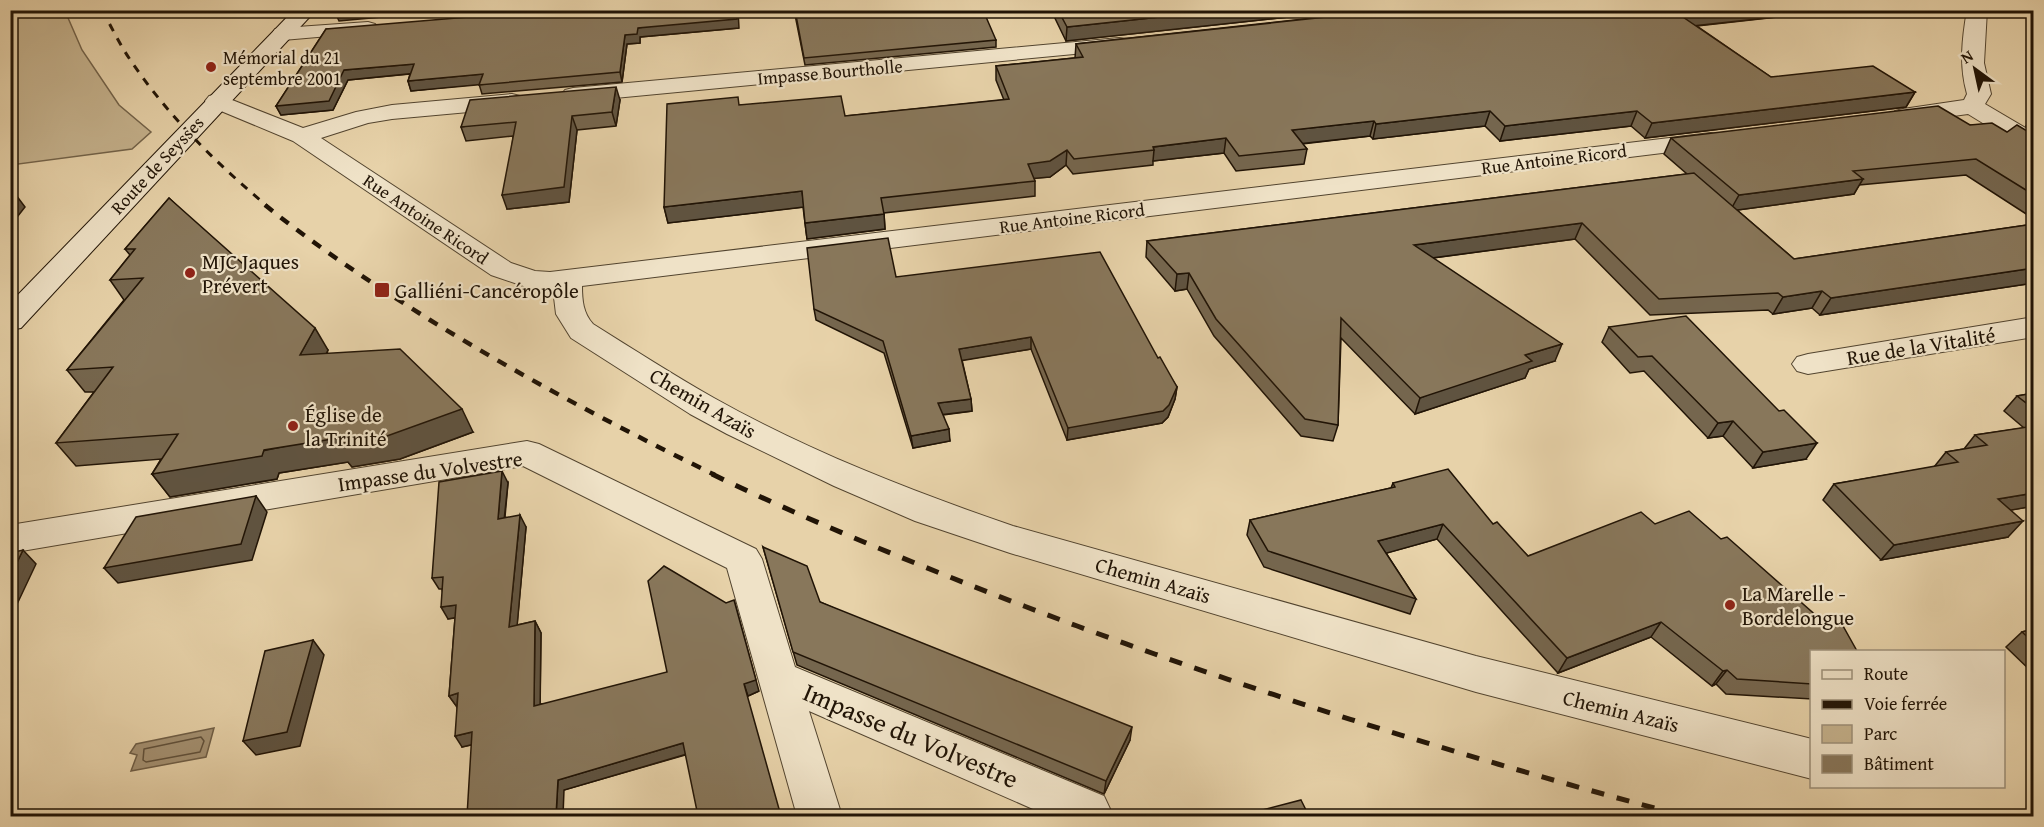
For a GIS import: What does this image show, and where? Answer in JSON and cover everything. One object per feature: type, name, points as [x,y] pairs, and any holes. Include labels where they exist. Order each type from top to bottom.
[{"type":"street","name":"Route de Seysses","points":[[10,321],[306,10]]},
{"type":"street","points":[[1972,106],[1979,94],[1973,77],[1971,51],[1977,10]]},
{"type":"street","points":[[283,34],[386,27]]},
{"type":"street","name":"Impasse Bourtholle","points":[[302,136],[364,117],[392,112],[1145,41]]},
{"type":"street","name":"Rue Antoine Ricord","points":[[217,101],[302,136],[493,265],[532,280],[568,280],[1735,137]]},
{"type":"street","points":[[1875,120],[1972,106],[2034,144]]},
{"type":"street","name":"Chemin Azaïs","points":[[568,280],[569,313],[573,322],[582,331],[702,406],[740,426],[846,477],[928,511],[1010,539],[1476,674],[1810,758]]},
{"type":"street","name":"Rue de la Vitalité","points":[[1808,364],[2034,327]]},
{"type":"street","name":"Impasse du Volvestre","points":[[10,539],[527,453],[743,559],[819,816]]},
{"type":"street","name":"Impasse du Volvestre","points":[[777,678],[1088,811],[1063,816]]},
{"type":"green space","points":[[10,11],[65,11],[82,50],[119,105],[151,132],[132,149],[11,165]]},
{"type":"water","points":[[214,728],[206,757],[131,771],[137,755],[130,753],[136,744]]},
{"type":"building","points":[[553,10],[737,10],[737,19],[638,28],[637,34],[625,35],[620,72],[479,85],[483,74],[408,81],[414,64],[344,70],[329,101],[276,106],[326,29]]},
{"type":"building","points":[[795,10],[983,10],[996,40],[804,58]]},
{"type":"building","points":[[1058,10],[1225,10],[1067,27]]},
{"type":"building","points":[[1370,10],[1720,10],[1680,15],[1771,77],[1873,66],[1915,92],[1652,123],[1637,111],[1505,126],[1490,111],[1376,124],[1374,121],[1292,130],[1307,149],[1239,156],[1226,138],[1153,147],[1154,150],[1074,159],[1067,150],[1050,161],[1028,164],[1035,181],[881,198],[884,214],[805,223],[802,191],[664,207],[667,104],[738,97],[739,105],[841,96],[845,116],[1009,99],[996,66],[1083,57],[1076,44],[1364,13]]},
{"type":"building","points":[[616,87],[612,112],[572,116],[564,187],[502,195],[516,122],[461,127],[470,100]]},
{"type":"building","points":[[1938,106],[1970,125],[1992,123],[2007,132],[2017,125],[2034,135],[2034,195],[1976,159],[1853,171],[1863,179],[1739,195],[1671,138]]},
{"type":"building","points":[[1694,173],[1794,259],[2034,224],[2034,268],[1831,298],[1822,291],[1783,297],[1778,293],[1659,299],[1582,223],[1414,245],[1562,344],[1525,355],[1532,361],[1420,398],[1341,318],[1338,425],[1305,419],[1216,319],[1189,273],[1177,274],[1147,241]]},
{"type":"building","points":[[169,198],[315,328],[300,355],[400,349],[462,409],[387,436],[338,444],[339,438],[264,450],[262,456],[152,474],[178,434],[56,443],[113,367],[67,370],[143,278],[110,280],[135,249],[125,249]]},
{"type":"building","points":[[888,238],[896,277],[1100,252],[1158,358],[1160,357],[1177,387],[1169,405],[1163,411],[1068,428],[1031,337],[959,349],[971,399],[938,403],[949,429],[911,436],[883,341],[814,309],[807,248]]},
{"type":"building","points":[[1686,316],[1779,411],[1784,410],[1817,443],[1763,452],[1733,421],[1718,423],[1652,356],[1638,357],[1609,327]]},
{"type":"building","points":[[2034,393],[2034,409],[2017,396]]},
{"type":"building","points":[[2034,426],[2034,493],[1998,499],[2023,521],[1894,545],[1834,484],[1958,462],[1946,452],[1987,445],[1975,435]]},
{"type":"building","points":[[1448,469],[1493,524],[1497,522],[1528,556],[1641,512],[1655,524],[1689,511],[1721,539],[1727,537],[1827,625],[1843,626],[1856,650],[1810,650],[1810,684],[1737,679],[1727,670],[1723,671],[1661,622],[1567,658],[1443,524],[1378,541],[1416,599],[1268,551],[1250,520],[1395,487],[1393,483]]},
{"type":"building","points":[[502,471],[498,519],[520,515],[509,627],[535,621],[534,706],[667,672],[648,581],[664,566],[726,603],[734,600],[756,680],[744,684],[781,816],[698,816],[683,743],[558,780],[556,816],[467,816],[472,732],[455,736],[458,693],[449,696],[456,605],[441,607],[443,577],[432,578],[439,482]]},
{"type":"building","points":[[256,496],[241,544],[104,568],[136,517]]},
{"type":"building","points":[[763,547],[807,566],[820,602],[1132,727],[1106,781],[793,652]]},
{"type":"building","points":[[23,550],[10,577],[10,553]]},
{"type":"building","points":[[2034,629],[2034,643],[2022,632]]},
{"type":"building","points":[[313,640],[287,732],[243,741],[265,651]]},
{"type":"building","points":[[1301,800],[1309,816],[1239,816]]},
{"type":"railway","points":[[102,10],[129,58],[159,99],[211,155],[267,206]]},
{"type":"railway","points":[[265,205],[346,265],[465,341],[570,401],[715,475]]},
{"type":"railway","points":[[712,474],[925,567],[1082,628],[1167,658],[1424,742],[1684,816]]},
{"type":"place","name":"Mémorial du 21 septembre 2001","points":[[211,67]]},
{"type":"place","name":"MJC Jaques Prévert","points":[[190,273]]},
{"type":"place","name":"Galliéni-Cancéropôle","points":[[382,290]]},
{"type":"place","name":"Église de la Trinité","points":[[293,426]]},
{"type":"place","name":"La Marelle - Bordelongue","points":[[1730,605]]}]
